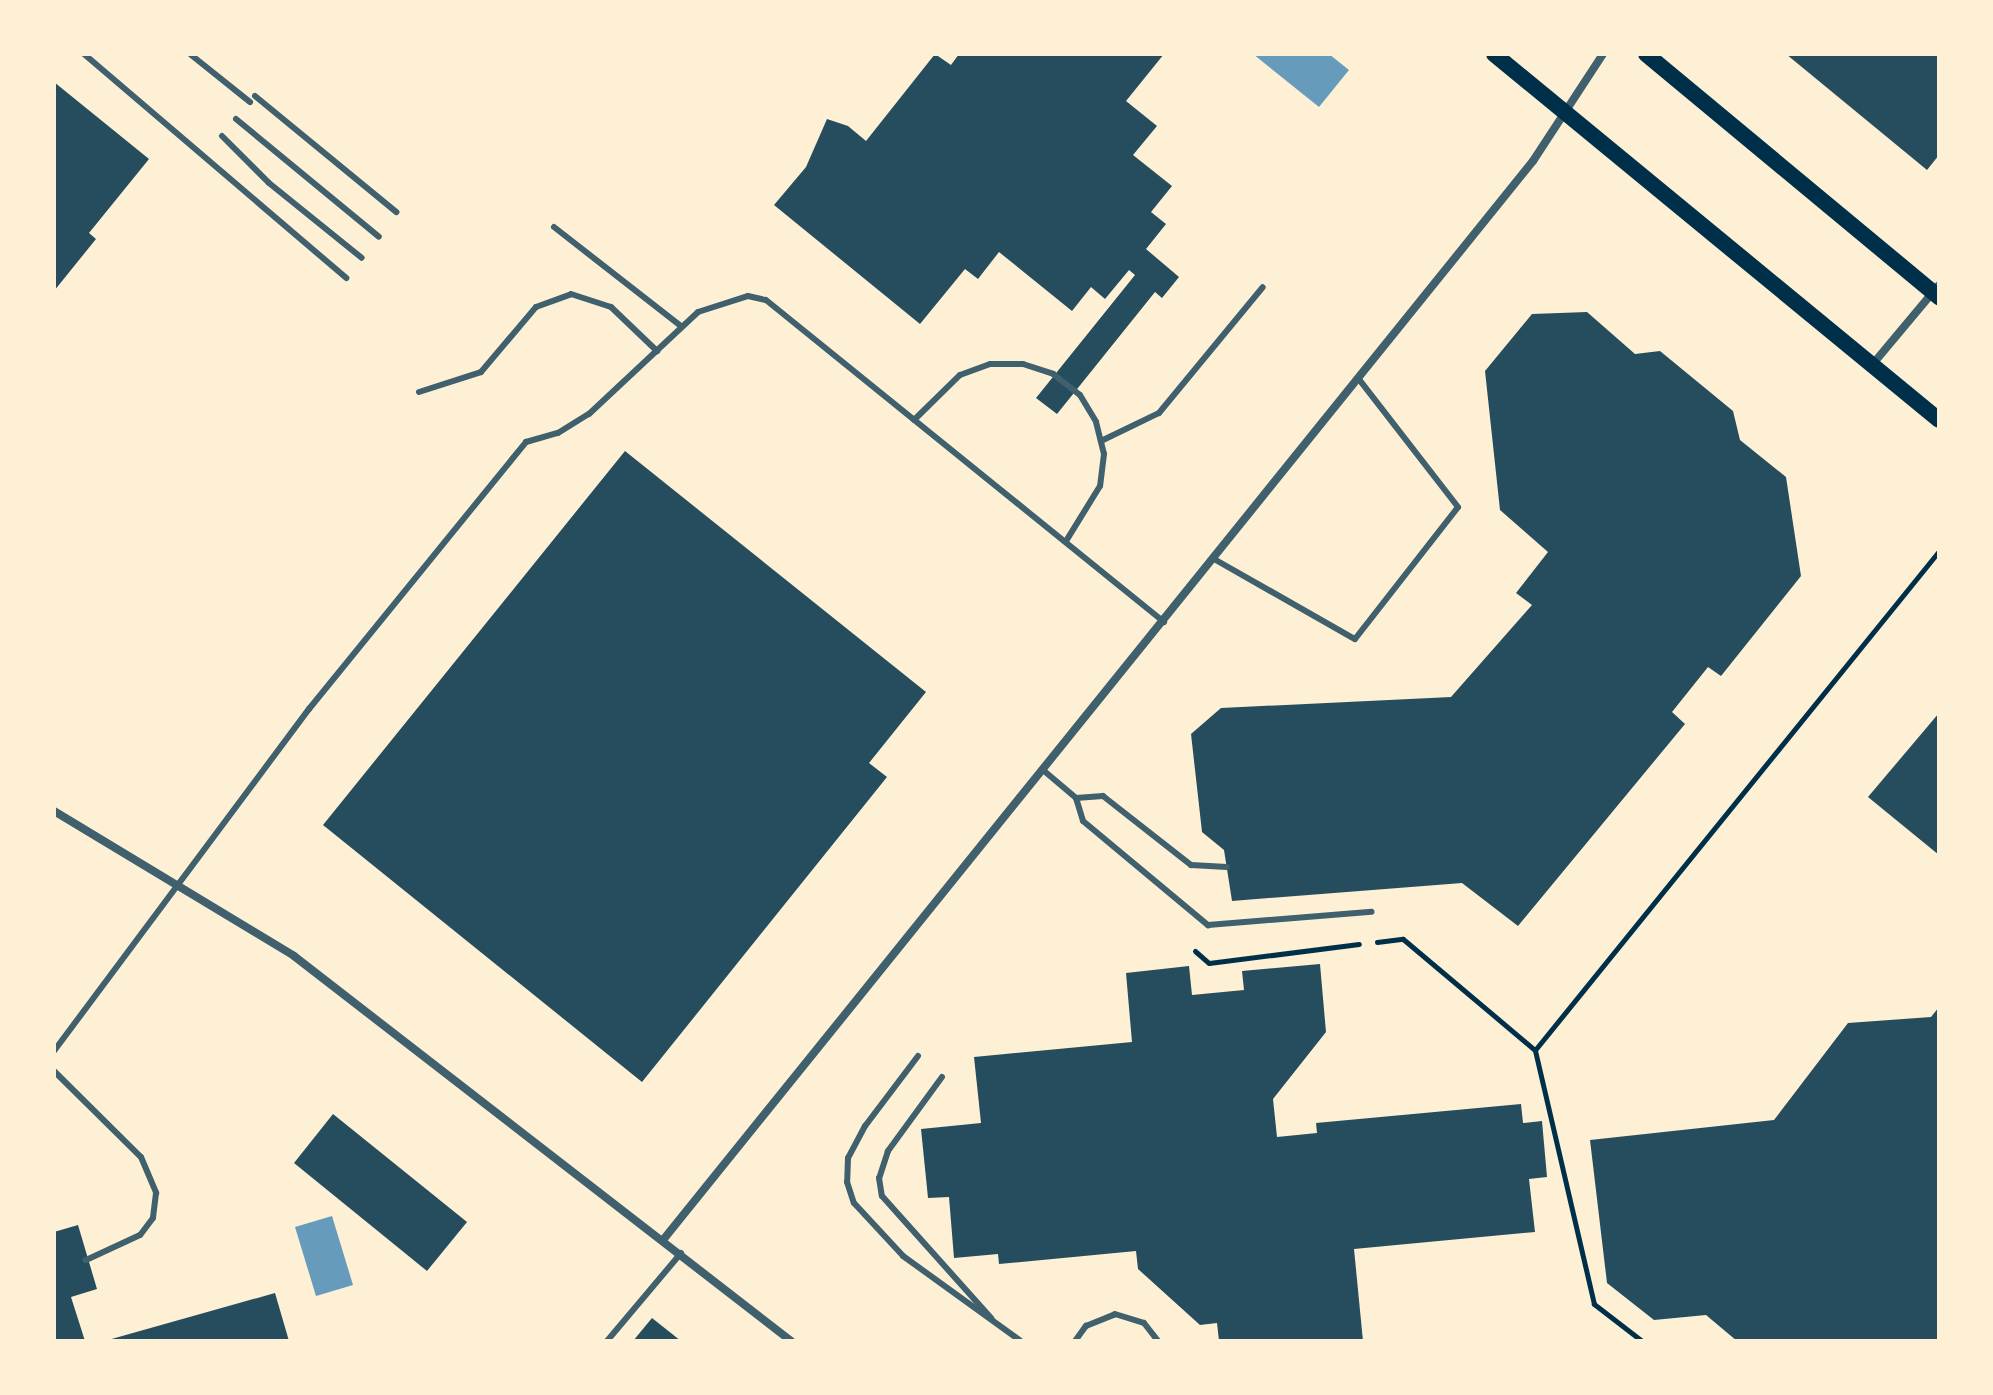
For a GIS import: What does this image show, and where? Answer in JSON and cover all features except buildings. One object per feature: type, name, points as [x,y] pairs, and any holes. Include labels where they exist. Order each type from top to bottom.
[{"type":"main road","points":[[1494,54],[1939,420]]},
{"type":"main road","points":[[1646,54],[1937,292]]},
{"type":"street","points":[[663,1240],[1164,622],[1566,116],[1603,54]]},
{"type":"street","points":[[1872,365],[1937,292]]},
{"type":"street","points":[[54,811],[177,882],[294,956],[791,1341]]},
{"type":"lane","points":[[84,54],[346,278]]},
{"type":"lane","points":[[190,54],[396,212]]},
{"type":"lane","points":[[236,119],[379,237]]},
{"type":"lane","points":[[222,136],[269,183],[362,258]]},
{"type":"lane","points":[[554,227],[682,327]]},
{"type":"lane","points":[[1101,441],[1159,413],[1263,287]]},
{"type":"lane","points":[[419,392],[481,372],[536,307],[571,294],[611,307],[657,351]]},
{"type":"lane","points":[[54,1051],[177,882],[309,709],[526,442],[558,433],[589,414],[698,312],[728,300],[766,300],[1164,622]]},
{"type":"lane","points":[[914,420],[960,375],[990,364],[1023,364],[1053,374],[1080,395],[1101,441],[1100,486],[1066,541]]},
{"type":"lane","points":[[1214,559],[1355,639],[1458,507],[1358,378]]},
{"type":"lane","points":[[1043,770],[1076,798],[1083,821],[1208,925],[1371,912]]},
{"type":"lane","points":[[1076,798],[1103,796],[1191,865],[1227,867]]},
{"type":"lane","points":[[918,1056],[865,1126],[848,1158],[847,1182],[854,1203],[875,1232],[1021,1341]]},
{"type":"lane","points":[[54,1071],[141,1157],[156,1193],[153,1218],[140,1235],[86,1260]]},
{"type":"lane","points":[[942,1077],[888,1151],[879,1178],[882,1196],[996,1324]]},
{"type":"lane","points":[[607,1341],[681,1253]]},
{"type":"lane","points":[[1075,1341],[1086,1326],[1115,1314],[1144,1323],[1158,1341]]},
{"type":"path","points":[[1642,1341],[1594,1304],[1535,1050],[1939,551]]},
{"type":"water","points":[[1253,54],[1329,54],[1349,70],[1319,107]]},
{"type":"water","points":[[332,1216],[353,1285],[316,1296],[295,1227]]}]
